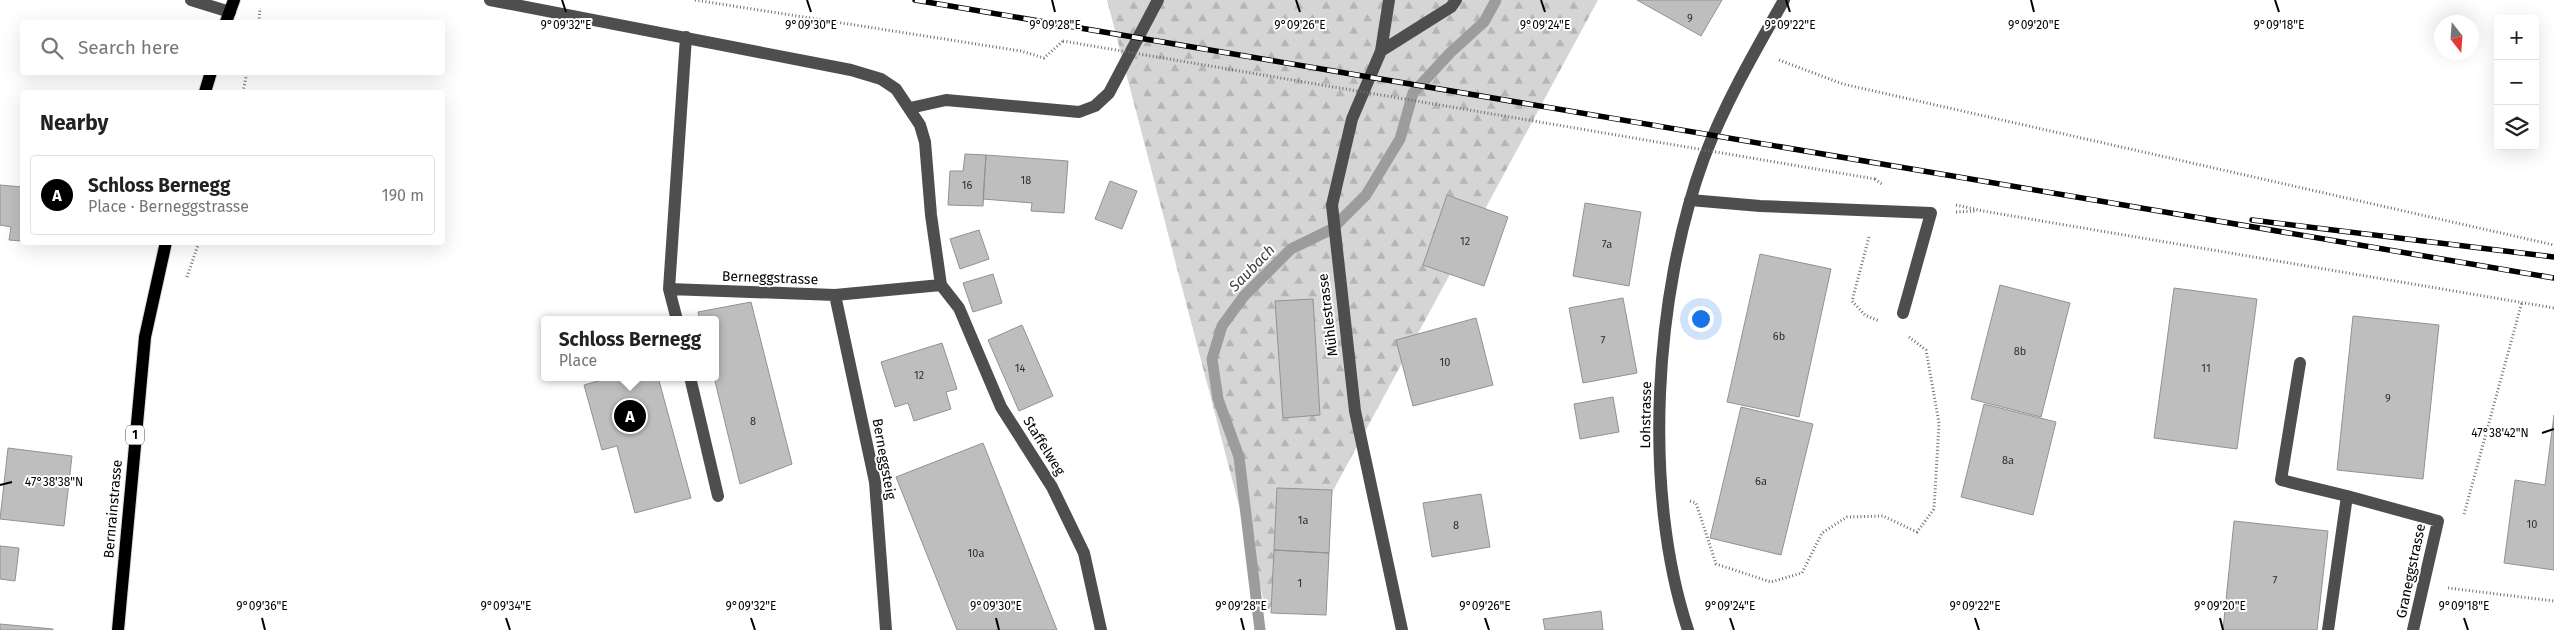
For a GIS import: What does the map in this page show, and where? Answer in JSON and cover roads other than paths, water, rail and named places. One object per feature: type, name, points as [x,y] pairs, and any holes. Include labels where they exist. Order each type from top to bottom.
[{"type":"main road","points":[[206,90],[210,75]]},
{"type":"main road","name":"Bernrainstrasse","points":[[118,630],[145,337],[165,245]]},
{"type":"street","points":[[191,0],[230,12]]},
{"type":"street","points":[[490,0],[850,70],[881,79],[896,89],[910,108],[920,125],[925,142],[931,215],[941,285]]},
{"type":"street","points":[[910,108],[946,100],[1079,112],[1095,106],[1109,93],[1158,0]]},
{"type":"street","name":"Mühlestrasse","points":[[1389,0],[1381,52],[1352,119],[1332,205],[1335,248],[1355,411],[1402,630]]},
{"type":"street","points":[[1381,52],[1451,7],[1456,0]]},
{"type":"street","name":"Lohstrasse","points":[[1688,630],[1673,572],[1662,494],[1660,420],[1663,343],[1673,266],[1690,200],[1722,113],[1784,0]]},
{"type":"street","points":[[675,316],[669,289],[686,37]]},
{"type":"street","points":[[1690,200],[1760,206],[1931,212],[1903,313]]},
{"type":"street","name":"Berneggstrasse","points":[[669,289],[835,295],[941,285]]},
{"type":"street","name":"Staffelweg","points":[[941,285],[959,308],[1001,407],[1052,487],[1084,553],[1101,630]]},
{"type":"street","name":"Berneggsteig","points":[[835,295],[875,482],[886,630]]},
{"type":"street","name":"Graneggstrasse","points":[[2300,363],[2281,480],[2438,520],[2413,630]]},
{"type":"street","points":[[691,381],[718,496]]},
{"type":"street","points":[[2328,630],[2347,496]]},
{"type":"waterway","name":"Saubach","points":[[1260,630],[1239,457],[1218,399],[1212,359],[1222,326],[1244,296],[1291,249],[1332,229],[1366,195],[1400,139],[1413,93],[1450,53],[1484,22],[1496,0]]},
{"type":"railway","points":[[915,0],[2554,278]]},
{"type":"railway","points":[[2252,220],[2554,257]]},
{"type":"place","name":"Schloss Bernegg","points":[[630,416]]}]
